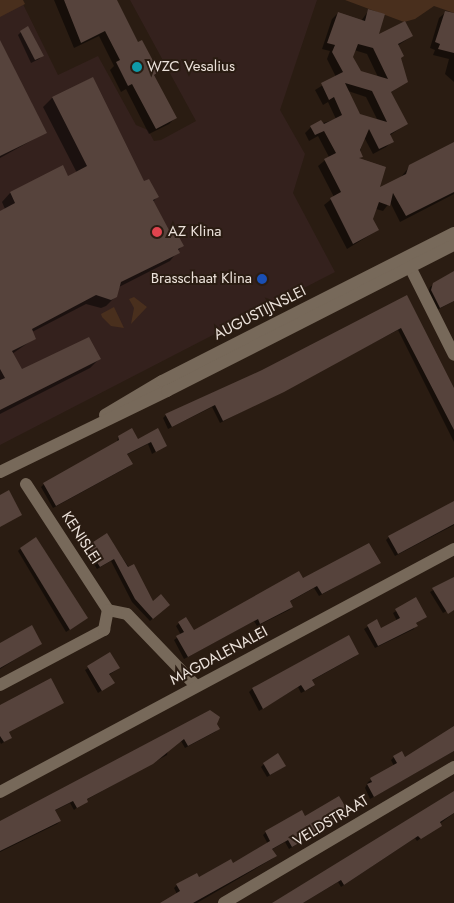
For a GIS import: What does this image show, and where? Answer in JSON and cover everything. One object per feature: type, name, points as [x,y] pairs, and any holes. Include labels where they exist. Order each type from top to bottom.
[{"type":"street","name":"AUGUSTIJNSLEI","points":[[85,429],[162,381],[454,233]]},
{"type":"street","name":"AUGUSTIJNSLEI","points":[[0,472],[85,429],[167,391],[454,245]]},
{"type":"street","points":[[410,267],[454,355]]},
{"type":"street","name":"KENISLEI","points":[[26,484],[108,610]]},
{"type":"street","name":"MAGDALENALEI","points":[[0,792],[454,549]]},
{"type":"street","points":[[0,685],[104,630],[108,610],[127,614],[196,686]]},
{"type":"street","name":"VELDSTRAAT","points":[[224,903],[454,767]]},
{"type":"shaded area","name":"AZ Klina","points":[[0,0],[21,0],[58,75],[98,56],[136,125],[148,130],[154,141],[161,140],[196,121],[130,0],[317,0],[280,110],[305,154],[293,193],[335,272],[0,445]]},
{"type":"shaded area","points":[[0,0],[23,0],[25,4],[0,17]]},
{"type":"shaded area","points":[[345,0],[454,0],[454,13],[434,6],[415,19],[404,22]]},
{"type":"shaded area","points":[[134,297],[147,307],[131,324],[134,308],[129,299]]},
{"type":"shaded area","points":[[114,307],[124,328],[111,326],[102,317],[101,314]]},
{"type":"building","name":"WZC Vesalius","points":[[64,0],[117,0],[138,42],[142,40],[159,72],[154,75],[177,118],[156,129],[132,84],[128,86],[116,62],[120,60],[105,31],[81,43]]},
{"type":"building","points":[[368,9],[385,14],[379,34],[405,21],[413,36],[398,44],[404,56],[401,58],[408,82],[391,92],[408,124],[390,134],[394,142],[379,149],[369,129],[360,150],[363,157],[359,158],[386,167],[380,187],[406,174],[409,165],[454,142],[454,192],[406,216],[393,193],[390,206],[379,202],[373,219],[379,230],[353,244],[330,198],[341,192],[324,159],[336,153],[324,131],[315,135],[310,126],[321,120],[324,124],[342,115],[334,97],[329,100],[321,83],[343,72],[332,52],[335,45],[327,43],[338,12],[365,21]],"holes":[[[358,44],[373,48],[388,79],[361,71],[353,57]],[[345,83],[372,91],[387,122],[360,114]]]},
{"type":"building","points":[[445,11],[454,13],[454,53],[438,49],[440,44],[435,42]]},
{"type":"building","points":[[28,26],[44,56],[35,60],[20,31]]},
{"type":"building","points":[[0,40],[47,133],[0,156]]},
{"type":"building","points":[[93,77],[144,181],[149,179],[159,197],[153,200],[169,230],[174,228],[184,246],[178,249],[180,253],[121,282],[117,297],[111,300],[96,295],[32,329],[36,339],[12,351],[22,369],[89,337],[101,359],[0,410],[0,380],[5,378],[0,369],[0,211],[15,203],[10,192],[63,165],[68,176],[87,166],[52,97]]},
{"type":"building","points":[[454,271],[454,301],[440,308],[431,290],[433,283]]},
{"type":"building","points":[[407,295],[454,388],[454,430],[401,328],[284,392],[223,421],[215,405],[172,427],[165,414],[262,370]]},
{"type":"building","points":[[132,428],[138,439],[158,428],[167,446],[156,452],[151,442],[127,454],[133,464],[56,506],[43,483],[119,440],[118,436]]},
{"type":"building","points":[[9,490],[22,515],[0,527],[0,495]]},
{"type":"building","points":[[454,501],[454,524],[398,554],[388,536]]},
{"type":"building","points":[[107,533],[128,567],[134,564],[153,601],[161,594],[170,605],[153,619],[135,599],[114,559],[100,567],[87,546]]},
{"type":"building","points":[[36,537],[88,618],[70,630],[20,548]]},
{"type":"building","points":[[369,543],[381,563],[322,594],[317,586],[290,601],[293,607],[260,624],[258,619],[188,657],[176,636],[184,632],[178,622],[186,617],[194,630],[299,571],[303,578]]},
{"type":"building","points":[[454,577],[454,610],[448,614],[432,588]]},
{"type":"building","points":[[416,597],[427,617],[416,623],[418,626],[378,646],[367,625],[377,619],[381,628],[400,618],[395,609]]},
{"type":"building","points":[[32,625],[42,644],[0,668],[0,643]]},
{"type":"building","points":[[349,635],[359,654],[312,680],[315,685],[305,691],[301,685],[263,709],[252,688]]},
{"type":"building","points":[[110,652],[120,668],[109,674],[115,683],[102,691],[87,666]]},
{"type":"building","points":[[51,678],[64,703],[9,732],[12,738],[4,742],[0,736],[0,705]]},
{"type":"building","points":[[210,710],[220,717],[217,724],[220,729],[188,746],[184,739],[153,764],[87,799],[88,802],[77,808],[73,801],[55,810],[61,821],[0,851],[0,821]]},
{"type":"building","points":[[454,726],[454,751],[374,797],[367,784],[372,782],[370,778],[397,763],[393,756],[402,751],[405,757]]},
{"type":"building","points":[[278,753],[286,766],[270,775],[263,763]]},
{"type":"building","points":[[454,791],[454,813],[440,822],[442,826],[421,839],[418,836],[344,885],[341,880],[303,903],[272,903]]},
{"type":"building","points":[[339,796],[350,814],[292,847],[288,840],[272,849],[277,856],[193,903],[160,903],[180,891],[176,884],[197,873],[199,877],[231,859],[233,863],[270,841],[265,831],[302,810],[305,816]]},
{"type":"place","name":"WZC Vesalius","points":[[137,67]]},
{"type":"place","name":"AZ Klina","points":[[157,232]]},
{"type":"place","name":"Brasschaat Klina","points":[[262,279]]}]
